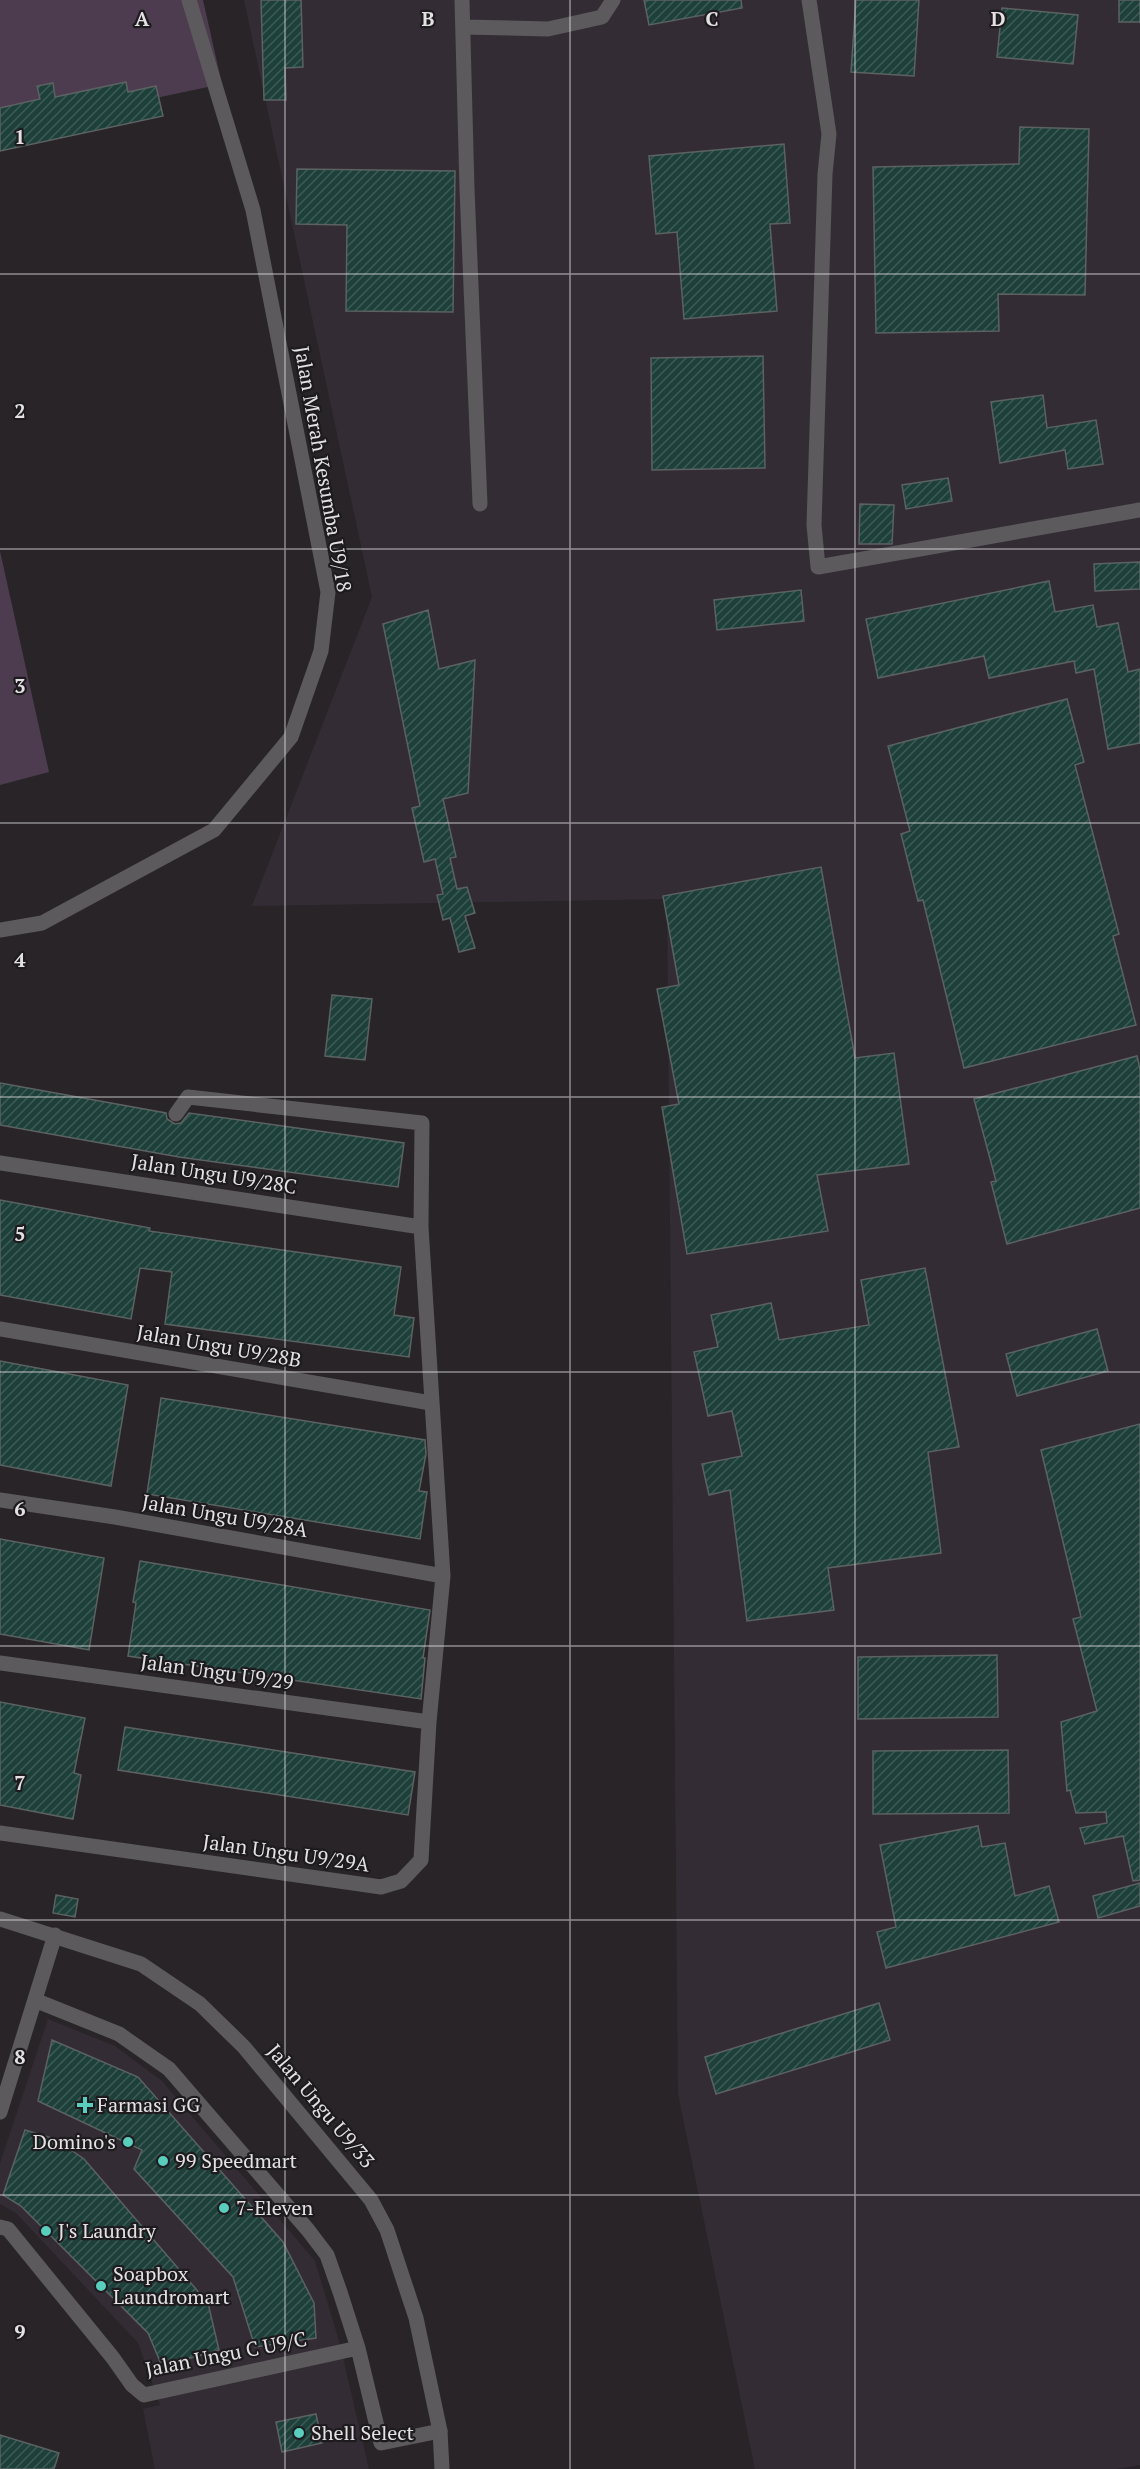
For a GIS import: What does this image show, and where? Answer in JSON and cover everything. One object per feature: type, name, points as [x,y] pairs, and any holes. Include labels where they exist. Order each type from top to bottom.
[{"type":"street","name":"Jalan Merah Kesumba U9/18","points":[[0,930],[42,922],[214,830],[291,736],[321,651],[328,592],[253,210],[189,0]]},
{"type":"street","points":[[462,0],[480,504]]},
{"type":"street","points":[[463,27],[548,29],[602,17],[613,0]]},
{"type":"street","points":[[809,0],[829,134],[825,174],[814,525],[818,567],[1140,510]]},
{"type":"street","name":"Jalan Ungu U9/29A","points":[[0,1833],[381,1887],[401,1881],[421,1860],[429,1722],[443,1576],[421,1227],[422,1123],[188,1097],[176,1114]]},
{"type":"street","name":"Jalan Ungu U9/28C","points":[[0,1163],[421,1227]]},
{"type":"street","name":"Jalan Ungu U9/28B","points":[[0,1329],[431,1403]]},
{"type":"street","name":"Jalan Ungu U9/28A","points":[[0,1500],[115,1517],[443,1576]]},
{"type":"street","name":"Jalan Ungu U9/29","points":[[0,1663],[429,1722]]},
{"type":"street","name":"Jalan Ungu U9/33","points":[[0,1919],[141,1964],[200,2004],[244,2047],[371,2200],[387,2230],[416,2319],[446,2466]]},
{"type":"street","points":[[0,2112],[56,1935]]},
{"type":"street","points":[[36,2001],[119,2034],[170,2069],[308,2230],[327,2255],[358,2348],[381,2443],[440,2431]]},
{"type":"street","name":"Jalan Ungu C U9/C","points":[[0,2227],[8,2229],[113,2358],[121,2371],[144,2395],[358,2348]]},
{"type":"shaded area","points":[[0,0],[203,0],[222,84],[0,131]]},
{"type":"shaded area","points":[[244,0],[1140,0],[1140,2465],[1116,2469],[755,2469],[678,2094],[667,899],[252,906],[372,597]]},
{"type":"shaded area","points":[[0,551],[49,772],[0,785]]},
{"type":"shaded area","points":[[48,2019],[115,2046],[162,2081],[315,2261],[339,2341],[369,2469],[155,2469],[143,2409],[160,2405],[138,2343],[16,2213],[0,2204],[0,2163]]},
{"type":"building","points":[[261,0],[301,0],[303,67],[285,68],[286,100],[264,100]]},
{"type":"building","points":[[644,0],[741,0],[742,8],[649,25]]},
{"type":"building","points":[[856,0],[919,0],[914,76],[851,72]]},
{"type":"building","points":[[1119,0],[1140,0],[1140,22],[1119,22]]},
{"type":"building","points":[[1002,8],[1078,15],[1073,64],[997,57]]},
{"type":"building","points":[[126,82],[128,92],[156,86],[163,116],[0,151],[0,108],[40,99],[37,86],[53,83],[55,97]]},
{"type":"building","points":[[1020,127],[1089,129],[1085,295],[998,294],[999,331],[876,333],[873,167],[1019,164]]},
{"type":"building","points":[[784,144],[790,223],[770,224],[777,311],[684,319],[677,232],[656,234],[649,156]]},
{"type":"building","points":[[297,169],[455,171],[453,312],[346,311],[347,225],[296,224]]},
{"type":"building","points":[[763,356],[765,468],[652,470],[651,358]]},
{"type":"building","points":[[1043,395],[1047,428],[1096,420],[1103,464],[1068,469],[1065,450],[1000,463],[991,402]]},
{"type":"building","points":[[948,478],[952,501],[906,509],[902,485]]},
{"type":"building","points":[[860,504],[894,505],[892,544],[859,544]]},
{"type":"building","points":[[1140,562],[1140,589],[1095,591],[1094,564]]},
{"type":"building","points":[[1049,581],[1055,612],[1093,605],[1097,627],[1118,623],[1128,672],[1140,669],[1140,743],[1108,749],[1094,669],[1076,673],[1074,661],[989,678],[984,656],[878,678],[866,619]]},
{"type":"building","points":[[801,590],[804,621],[717,630],[714,600]]},
{"type":"building","points":[[428,610],[439,669],[475,660],[468,793],[443,799],[456,857],[450,858],[457,889],[467,887],[475,913],[465,916],[475,948],[459,952],[450,918],[443,920],[437,895],[443,894],[435,859],[424,862],[412,808],[420,806],[383,624]]},
{"type":"building","points":[[1067,699],[1084,762],[1075,765],[1119,934],[1113,936],[1136,1025],[964,1068],[923,900],[918,901],[901,834],[910,831],[888,746]]},
{"type":"building","points":[[821,867],[855,1058],[894,1053],[909,1164],[817,1175],[828,1231],[687,1254],[662,1107],[679,1104],[657,989],[679,985],[663,896]]},
{"type":"building","points":[[332,995],[372,999],[365,1060],[325,1056]]},
{"type":"building","points":[[1137,1056],[1140,1069],[1140,1208],[1007,1244],[991,1182],[996,1181],[974,1099]]},
{"type":"building","points":[[0,1083],[166,1113],[167,1119],[175,1124],[181,1123],[189,1113],[404,1143],[398,1187],[179,1157],[0,1125]]},
{"type":"building","points":[[0,1200],[150,1228],[149,1231],[401,1267],[394,1315],[414,1318],[409,1357],[165,1324],[172,1272],[140,1268],[131,1319],[0,1295]]},
{"type":"building","points":[[925,1268],[959,1447],[928,1452],[941,1553],[828,1568],[834,1610],[747,1621],[730,1490],[709,1495],[702,1464],[742,1456],[732,1411],[708,1416],[694,1352],[718,1347],[711,1315],[771,1303],[779,1340],[869,1325],[861,1280]]},
{"type":"building","points":[[1097,1329],[1108,1371],[1017,1396],[1006,1354]]},
{"type":"building","points":[[0,1361],[128,1385],[111,1486],[0,1465]]},
{"type":"building","points":[[161,1398],[425,1440],[426,1454],[419,1491],[427,1492],[420,1539],[147,1494]]},
{"type":"building","points":[[1140,1424],[1140,1880],[1133,1881],[1123,1836],[1085,1844],[1080,1828],[1107,1823],[1106,1812],[1076,1813],[1070,1790],[1067,1791],[1061,1722],[1097,1711],[1073,1619],[1081,1617],[1041,1450]]},
{"type":"building","points":[[0,1539],[104,1558],[89,1650],[0,1634]]},
{"type":"building","points":[[140,1561],[430,1610],[423,1658],[425,1658],[421,1699],[128,1656],[136,1603],[133,1602]]},
{"type":"building","points":[[997,1655],[998,1717],[858,1719],[858,1657]]},
{"type":"building","points":[[0,1702],[85,1718],[74,1773],[81,1775],[73,1819],[0,1805]]},
{"type":"building","points":[[125,1727],[415,1772],[408,1815],[118,1770]]},
{"type":"building","points":[[1008,1750],[1009,1813],[873,1814],[873,1751]]},
{"type":"building","points":[[978,1826],[982,1847],[1005,1843],[1015,1896],[1049,1886],[1059,1922],[886,1968],[877,1932],[896,1927],[880,1845]]},
{"type":"building","points":[[1140,1883],[1140,1906],[1098,1918],[1093,1896]]},
{"type":"building","points":[[56,1895],[78,1899],[75,1917],[53,1913]]},
{"type":"building","points":[[879,2003],[890,2040],[716,2094],[705,2057]]},
{"type":"building","points":[[52,2040],[138,2077],[283,2242],[314,2303],[316,2338],[255,2347],[233,2277],[134,2169],[142,2150],[38,2101]]},
{"type":"building","points":[[25,2130],[55,2139],[84,2159],[208,2303],[219,2350],[162,2366],[148,2333],[21,2206],[3,2195]]},
{"type":"building","name":"Shell Select","points":[[316,2414],[322,2443],[282,2452],[276,2422]]},
{"type":"building","points":[[0,2435],[59,2453],[54,2469],[0,2469]]},
{"type":"place","name":"Farmasi GG","points":[[85,2105]]},
{"type":"place","name":"Domino's","points":[[128,2142]]},
{"type":"place","name":"99 Speedmart","points":[[163,2161]]},
{"type":"place","name":"7-Eleven","points":[[224,2208]]},
{"type":"place","name":"J's Laundry","points":[[46,2231]]},
{"type":"place","name":"Soapbox Laundromart","points":[[101,2286]]},
{"type":"place","name":"Shell Select","points":[[299,2433]]}]
